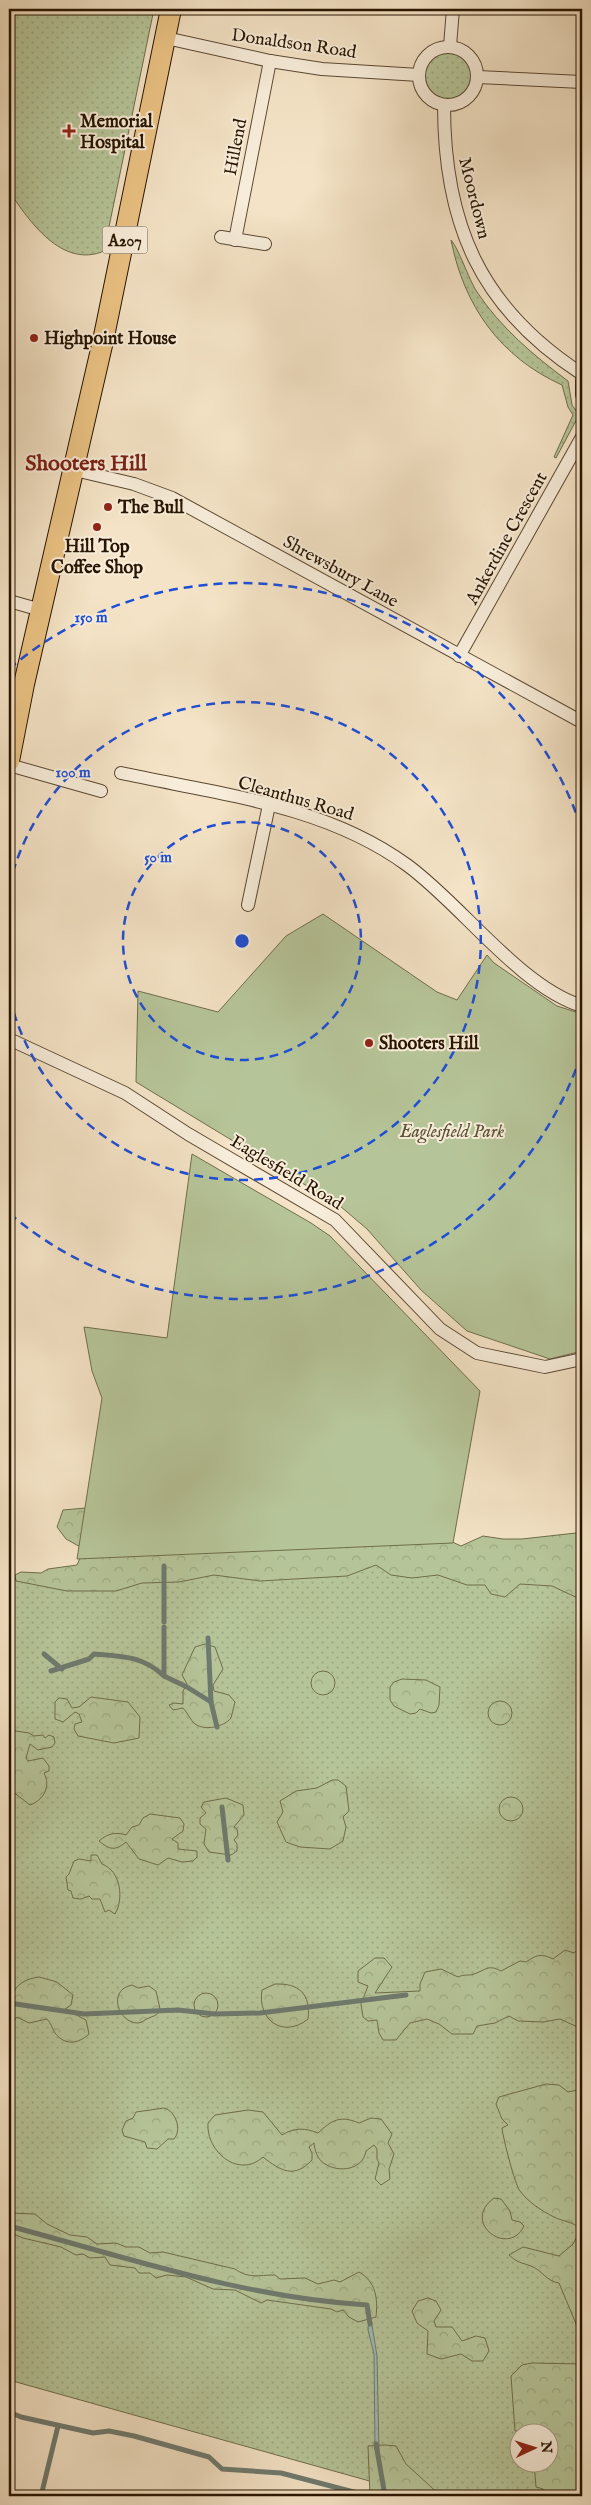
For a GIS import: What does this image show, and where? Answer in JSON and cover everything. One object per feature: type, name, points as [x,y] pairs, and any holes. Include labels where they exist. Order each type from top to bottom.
[{"type":"main road","name":"A207","points":[[9,763],[75,470],[171,9]]},
{"type":"street","points":[[450,46],[453,9]]},
{"type":"street","name":"Donaldson Road","points":[[166,38],[270,61],[322,69],[419,75]]},
{"type":"street","points":[[450,46],[461,49],[470,56],[476,66],[478,77],[470,95],[463,101],[444,105],[429,98],[423,91],[419,75],[421,66],[432,51],[450,46]]},
{"type":"street","name":"Hillend","points":[[235,240],[270,61]]},
{"type":"street","points":[[478,77],[582,82]]},
{"type":"street","name":"Moordown","points":[[444,105],[444,144],[450,184],[458,218],[471,253],[490,288],[510,314],[540,343],[582,374]]},
{"type":"street","points":[[221,238],[265,244]]},
{"type":"street","points":[[582,380],[582,395]]},
{"type":"street","name":"Ankerdine Crescent","points":[[460,656],[582,436]]},
{"type":"street","name":"Shrewsbury Lane","points":[[75,470],[134,484],[172,498],[582,722]]},
{"type":"street","points":[[9,601],[42,610]]},
{"type":"street","points":[[9,763],[102,791]]},
{"type":"street","name":"Cleanthus Road","points":[[122,773],[269,805],[334,824],[392,855],[434,886],[534,979],[564,1000],[582,1006]]},
{"type":"street","points":[[248,904],[269,805]]},
{"type":"street","name":"Eaglesfield Road","points":[[9,1039],[125,1093],[188,1134],[335,1220],[440,1329],[459,1343],[477,1353],[545,1367],[582,1360]]},
{"type":"green space","name":"Memorial Hospital","points":[[9,9],[154,9],[104,251],[89,255],[74,253],[61,248],[48,239],[26,216],[9,191]]},
{"type":"green space","points":[[448,53],[461,57],[467,63],[471,76],[467,89],[461,95],[448,99],[435,95],[429,89],[425,76],[429,63],[435,57]]},
{"type":"green space","points":[[451,240],[477,292],[486,305],[530,351],[568,381],[572,405],[579,415],[556,458],[554,457],[573,415],[568,407],[562,385],[520,360],[488,327],[475,308],[465,287]]},
{"type":"green space","name":"Eaglesfield Park","points":[[323,914],[437,992],[457,1000],[487,955],[494,963],[557,1006],[582,1014],[582,1351],[550,1359],[467,1331],[421,1290],[367,1229],[340,1206],[136,1082],[138,991],[218,1012],[286,936]]},
{"type":"green space","points":[[192,1154],[330,1236],[480,1391],[453,1543],[77,1559],[102,1398],[92,1371],[84,1327],[167,1338]]},
{"type":"green space","points":[[97,1507],[435,1534],[461,1546],[483,1536],[522,1539],[576,1533],[582,1537],[582,1600],[552,1586],[520,1584],[505,1597],[491,1594],[485,1585],[467,1585],[438,1575],[412,1578],[391,1575],[376,1565],[347,1576],[260,1581],[214,1575],[179,1582],[142,1583],[116,1591],[67,1591],[16,1581],[15,1575],[21,1572],[41,1573],[48,1569],[77,1565],[84,1549],[66,1539],[57,1527],[63,1510]]},
{"type":"green space","points":[[582,1542],[582,2496],[402,2496],[398,2489],[9,2380],[9,1577],[67,1580]]},
{"type":"green space","points":[[205,1644],[215,1647],[223,1669],[213,1685],[214,1691],[229,1695],[235,1702],[231,1718],[228,1721],[219,1726],[209,1728],[195,1724],[183,1708],[173,1710],[169,1705],[174,1703],[183,1704],[183,1691],[187,1684],[182,1675],[195,1647]]},
{"type":"green space","points":[[323,1671],[332,1674],[335,1683],[332,1692],[323,1695],[314,1692],[311,1683],[314,1674]]},
{"type":"green space","points":[[402,1679],[426,1680],[440,1687],[439,1705],[436,1712],[431,1713],[420,1709],[416,1713],[410,1714],[394,1706],[390,1700],[390,1687],[394,1682]]},
{"type":"green space","points":[[91,1697],[128,1702],[140,1717],[139,1738],[114,1743],[78,1736],[74,1729],[75,1724],[82,1722],[79,1714],[75,1712],[63,1722],[55,1719],[55,1702],[59,1698],[67,1699],[72,1708],[79,1707]]},
{"type":"green space","points":[[500,1701],[509,1704],[512,1713],[509,1722],[500,1725],[491,1722],[488,1713],[491,1704]]},
{"type":"green space","points":[[9,1730],[29,1733],[34,1736],[43,1735],[45,1738],[49,1735],[54,1737],[55,1743],[52,1747],[38,1750],[30,1744],[26,1758],[28,1761],[43,1758],[49,1766],[49,1771],[44,1773],[47,1783],[45,1792],[39,1800],[30,1805],[12,1791],[14,1777],[9,1777]]},
{"type":"green space","points":[[332,1780],[338,1780],[346,1786],[349,1811],[343,1817],[346,1827],[343,1841],[330,1849],[300,1847],[286,1842],[277,1822],[283,1812],[280,1801],[296,1791],[317,1788]]},
{"type":"green space","points":[[511,1797],[520,1800],[523,1809],[520,1818],[511,1821],[502,1818],[499,1809],[502,1800]]},
{"type":"green space","points":[[226,1798],[243,1805],[244,1815],[234,1827],[237,1829],[238,1835],[234,1840],[237,1844],[237,1851],[231,1855],[209,1852],[204,1844],[206,1829],[200,1824],[200,1818],[206,1813],[201,1807],[204,1802]]},
{"type":"green space","points":[[150,1814],[180,1818],[184,1824],[183,1831],[172,1839],[178,1843],[178,1849],[197,1851],[197,1857],[193,1861],[182,1862],[168,1858],[158,1865],[139,1859],[126,1842],[119,1847],[112,1848],[99,1841],[112,1834],[126,1835],[132,1827],[139,1825],[143,1818]]},
{"type":"green space","points":[[91,1855],[97,1855],[102,1864],[117,1879],[120,1893],[118,1908],[115,1914],[109,1910],[105,1912],[100,1899],[92,1899],[89,1896],[81,1899],[73,1898],[71,1891],[68,1890],[66,1877],[74,1861],[79,1859],[91,1861]]},
{"type":"green space","points":[[581,1946],[582,2029],[560,2019],[543,2022],[518,2021],[509,2016],[495,2023],[477,2026],[473,2034],[452,2034],[439,2024],[427,2019],[410,2023],[396,2040],[383,2040],[379,2033],[377,2020],[368,2021],[363,2017],[361,2004],[368,1986],[358,1982],[358,1971],[375,1958],[384,1958],[392,1967],[375,1993],[420,1991],[420,1984],[425,1972],[441,1969],[458,1977],[472,1975],[487,1968],[501,1971],[520,1961],[526,1962],[539,1956],[553,1959],[565,1950],[574,1953]]},
{"type":"green space","points":[[39,1977],[57,1982],[73,1995],[71,2005],[65,2009],[86,2020],[89,2034],[76,2042],[67,2042],[55,2033],[47,2019],[29,2023],[17,2017],[9,2026],[9,2009],[16,1988],[29,1979]]},
{"type":"green space","points":[[275,1984],[291,1986],[302,1992],[307,2003],[308,2019],[299,2025],[281,2027],[268,2018],[262,2001],[262,1990]]},
{"type":"green space","points":[[132,1985],[138,1988],[149,1986],[156,1991],[160,2009],[156,2015],[139,2023],[131,2022],[125,2018],[118,2006],[120,1993],[124,1988]]},
{"type":"green space","points":[[206,1993],[215,1996],[218,2005],[215,2014],[206,2017],[197,2014],[194,2005],[197,1996]]},
{"type":"green space","points":[[546,2084],[559,2085],[568,2092],[582,2089],[582,2338],[559,2283],[509,2255],[523,2247],[559,2256],[573,2244],[581,2229],[574,2224],[545,2212],[523,2195],[515,2180],[507,2151],[502,2128],[508,2125],[502,2119],[496,2104],[499,2097]]},
{"type":"green space","points":[[164,2108],[172,2113],[178,2126],[174,2139],[168,2139],[157,2149],[147,2148],[145,2142],[124,2136],[122,2130],[126,2121],[133,2118],[136,2112]]},
{"type":"green space","points":[[248,2110],[263,2112],[282,2135],[300,2129],[318,2133],[332,2122],[341,2119],[359,2123],[371,2118],[381,2119],[392,2134],[388,2143],[394,2154],[389,2169],[390,2179],[381,2185],[375,2179],[379,2163],[377,2149],[374,2145],[366,2151],[364,2157],[355,2166],[343,2169],[331,2167],[322,2162],[317,2155],[314,2143],[309,2147],[312,2153],[312,2160],[299,2170],[288,2171],[282,2169],[263,2157],[254,2163],[235,2164],[226,2159],[212,2144],[208,2123],[215,2115]]},
{"type":"green space","points":[[494,2198],[501,2199],[510,2211],[512,2220],[520,2222],[524,2226],[517,2235],[508,2239],[499,2238],[485,2226],[482,2217],[485,2208]]},
{"type":"green space","points":[[9,2213],[35,2214],[47,2224],[70,2235],[87,2237],[97,2244],[116,2243],[126,2247],[139,2247],[150,2253],[163,2252],[235,2269],[249,2275],[275,2275],[280,2279],[305,2278],[318,2284],[334,2280],[340,2282],[359,2272],[365,2276],[375,2291],[377,2303],[376,2317],[358,2322],[349,2317],[343,2310],[337,2312],[331,2309],[267,2300],[261,2303],[235,2290],[213,2289],[186,2277],[167,2275],[156,2278],[150,2273],[139,2273],[135,2268],[110,2265],[105,2257],[90,2258],[83,2254],[76,2255],[61,2247],[23,2238],[9,2232]]},
{"type":"green space","points":[[428,2298],[436,2301],[441,2310],[434,2321],[436,2327],[452,2327],[462,2341],[476,2336],[485,2338],[489,2351],[483,2361],[472,2361],[461,2354],[441,2359],[427,2354],[428,2331],[417,2323],[412,2311],[418,2301]]},
{"type":"green space","points":[[532,2363],[582,2364],[582,2496],[542,2496],[543,2489],[536,2487],[535,2472],[558,2472],[558,2422],[514,2422],[511,2376],[522,2365]]},
{"type":"green space","points":[[368,2446],[396,2446],[406,2464],[441,2496],[370,2496]]},
{"type":"water","points":[[369,2319],[371,2319],[377,2356],[379,2450],[375,2450],[374,2354],[368,2330]]},
{"type":"waterway","points":[[164,1566],[164,1622]]},
{"type":"waterway","points":[[164,1627],[164,1676],[187,1687],[211,1702]]},
{"type":"waterway","points":[[208,1638],[211,1702],[217,1727]]},
{"type":"waterway","points":[[44,1654],[62,1669]]},
{"type":"waterway","points":[[51,1671],[89,1659],[94,1654],[131,1658],[148,1664],[164,1676]]},
{"type":"waterway","points":[[222,1807],[228,1860]]},
{"type":"waterway","points":[[9,2003],[84,2014],[178,2010],[215,2014],[260,2013],[406,1995]]},
{"type":"waterway","points":[[9,2226],[142,2263],[231,2285],[321,2301],[367,2305],[370,2324]]},
{"type":"waterway","points":[[9,2412],[21,2417],[93,2433],[109,2431],[134,2436],[209,2457],[222,2469],[281,2473],[369,2496]]},
{"type":"waterway","points":[[41,2496],[58,2426]]},
{"type":"waterway","points":[[376,2444],[385,2496]]},
{"type":"place","name":"Memorial Hospital","points":[[69,131]]},
{"type":"place","name":"Highpoint House","points":[[34,338]]},
{"type":"place","name":"The Bull","points":[[108,507]]},
{"type":"place","name":"Hill Top Coffee Shop","points":[[97,527]]},
{"type":"place","name":"Shooters Hill","points":[[369,1043]]},
{"type":"district","name":"Shooters Hill","points":[[86,462]]}]
